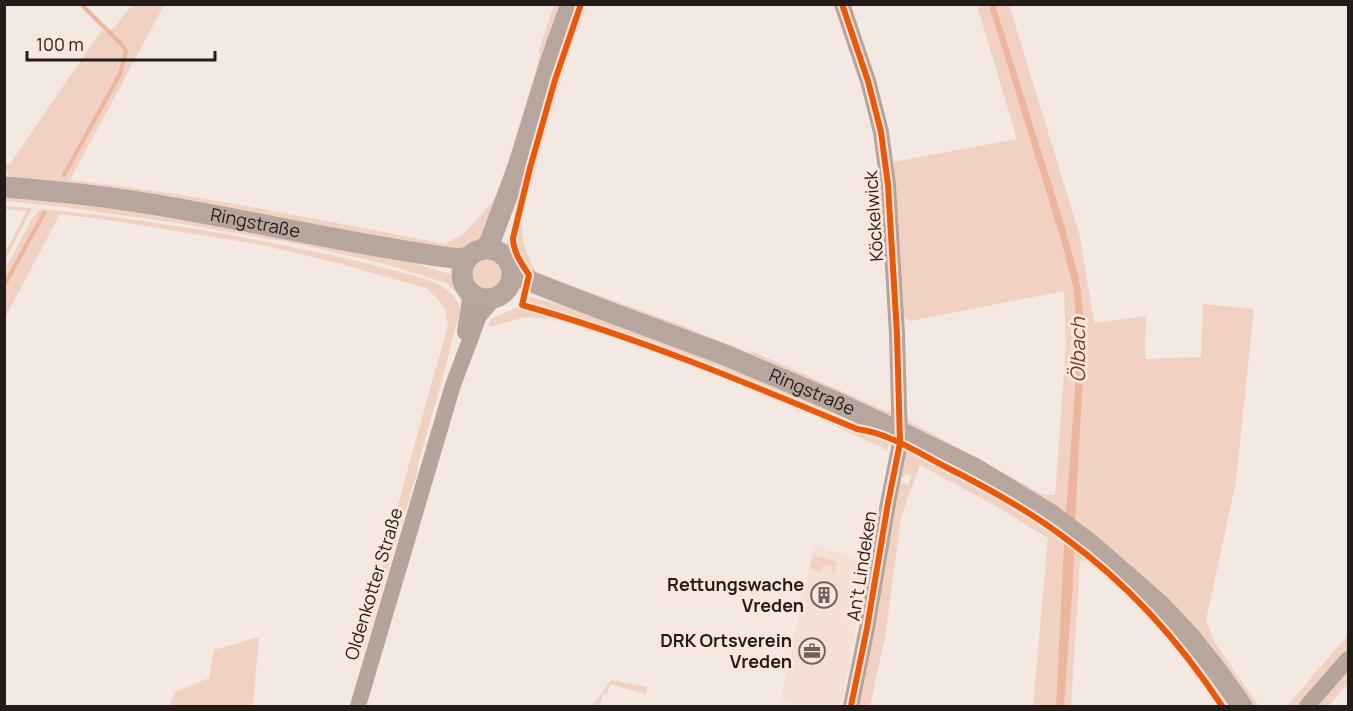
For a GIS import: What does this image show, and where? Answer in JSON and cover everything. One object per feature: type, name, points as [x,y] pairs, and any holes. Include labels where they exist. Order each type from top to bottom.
[{"type":"main road","points":[[500,295],[511,281],[483,266],[503,243],[519,164],[571,4]]},
{"type":"main road","name":"Ringstraße","points":[[4,187],[160,206],[385,248],[459,259],[527,280],[724,355],[816,393],[974,468],[1050,514],[1092,544],[1160,605],[1191,638],[1242,706]]},
{"type":"main road","name":"Ringstraße","points":[[483,266],[483,298],[524,292],[596,307]]},
{"type":"street","name":"Köckelwick","points":[[842,4],[868,81],[881,132],[888,185],[897,334],[898,431]]},
{"type":"street","points":[[453,385],[469,313],[483,266]]},
{"type":"street","points":[[453,385],[479,316],[500,295]]},
{"type":"street","name":"Oldenkotter Straße","points":[[358,706],[453,385]]},
{"type":"street","name":"An't Lindeken","points":[[851,706],[900,443],[898,431]]},
{"type":"street","points":[[1307,706],[1348,659]]},
{"type":"shaded area","points":[[132,5],[164,5],[70,180],[211,200],[445,244],[466,232],[498,195],[554,5],[564,5],[482,244],[463,253],[8,180],[9,174],[5,173],[4,164],[10,164],[101,31],[114,28]]},
{"type":"shaded area","points":[[583,5],[587,5],[559,87],[523,213],[524,244],[537,273],[750,353],[752,351],[888,412],[891,410],[892,416],[887,418],[533,279],[515,245],[515,238],[533,164]]},
{"type":"shaded area","points":[[977,5],[1009,5],[1079,233],[1094,323],[1146,316],[1145,359],[1201,357],[1203,304],[1254,309],[1236,481],[1206,620],[1215,643],[1259,706],[1250,706],[1168,603],[909,429],[902,415],[1044,495],[1055,495],[1066,344],[1064,291],[910,321],[902,316],[893,198],[893,162],[1017,139]]},
{"type":"shaded area","points":[[526,172],[511,245],[526,275],[518,269],[507,246],[517,197]]},
{"type":"shaded area","points":[[4,193],[42,196],[357,247],[450,274],[462,289],[464,308],[457,293],[446,283],[382,263],[293,243],[177,223],[5,201]]},
{"type":"shaded area","points":[[5,206],[32,208],[5,261],[5,252],[27,211],[5,209]]},
{"type":"shaded area","points":[[40,209],[117,217],[270,242],[403,273],[430,281],[452,294],[459,306],[459,318],[417,473],[360,657],[404,482],[448,325],[445,309],[438,299],[426,288],[262,245],[60,214],[5,318],[5,269],[32,219]]},
{"type":"shaded area","points":[[487,257],[499,262],[504,274],[499,286],[487,291],[475,286],[470,274],[475,262]]},
{"type":"shaded area","points":[[527,296],[559,304],[759,376],[866,428],[844,422],[647,342],[525,303]]},
{"type":"shaded area","points":[[522,307],[676,357],[855,431],[870,433],[889,441],[887,452],[881,447],[782,402],[718,376],[574,325],[551,319],[525,317],[488,326],[491,319]]},
{"type":"shaded area","points":[[907,450],[1004,501],[1047,528],[1064,542],[1056,706],[1033,706],[1048,538],[994,505],[920,465],[901,519],[885,637],[870,706],[857,706],[897,483],[909,485],[911,475],[905,474],[904,478],[898,477]]},
{"type":"shaded area","points":[[814,544],[867,564],[841,706],[810,706],[781,701]]},
{"type":"shaded area","points":[[1074,549],[1116,584],[1154,621],[1188,661],[1219,706],[1180,653],[1147,616],[1087,562],[1080,560],[1071,706],[1064,706]]},
{"type":"shaded area","points":[[814,555],[837,562],[835,573],[831,573],[832,567],[823,565],[821,572],[810,569]]},
{"type":"shaded area","points":[[1348,635],[1348,651],[1302,706],[1287,706]]},
{"type":"shaded area","points":[[259,637],[253,706],[169,706],[175,692],[209,678],[214,650]]},
{"type":"shaded area","points":[[1348,665],[1348,683],[1329,706],[1314,706]]},
{"type":"shaded area","points":[[611,680],[647,687],[646,694],[610,684],[607,695],[603,694],[599,706],[592,706]]},
{"type":"water","name":"Ölbach","points":[[989,5],[995,5],[1061,214],[1079,278],[1082,302],[1085,342],[1064,706],[1056,706],[1064,542],[1075,389],[1077,329],[1074,290],[1061,240]]},
{"type":"waterway","points":[[64,175],[120,74],[126,51],[81,4]]},
{"type":"waterway","points":[[4,286],[44,213]]},
{"type":"cycle path","points":[[581,4],[555,80],[513,238],[516,253],[529,275],[522,305],[650,346],[857,429],[880,434],[1006,499],[1065,538],[1131,594],[1189,659],[1222,706]]},
{"type":"cycle path","points":[[842,4],[868,81],[881,132],[888,185],[897,334],[900,443],[851,706]]},
{"type":"place","name":"Rettungswache Vreden","points":[[824,595]]},
{"type":"place","name":"DRK Ortsverein Vreden","points":[[812,651]]}]
